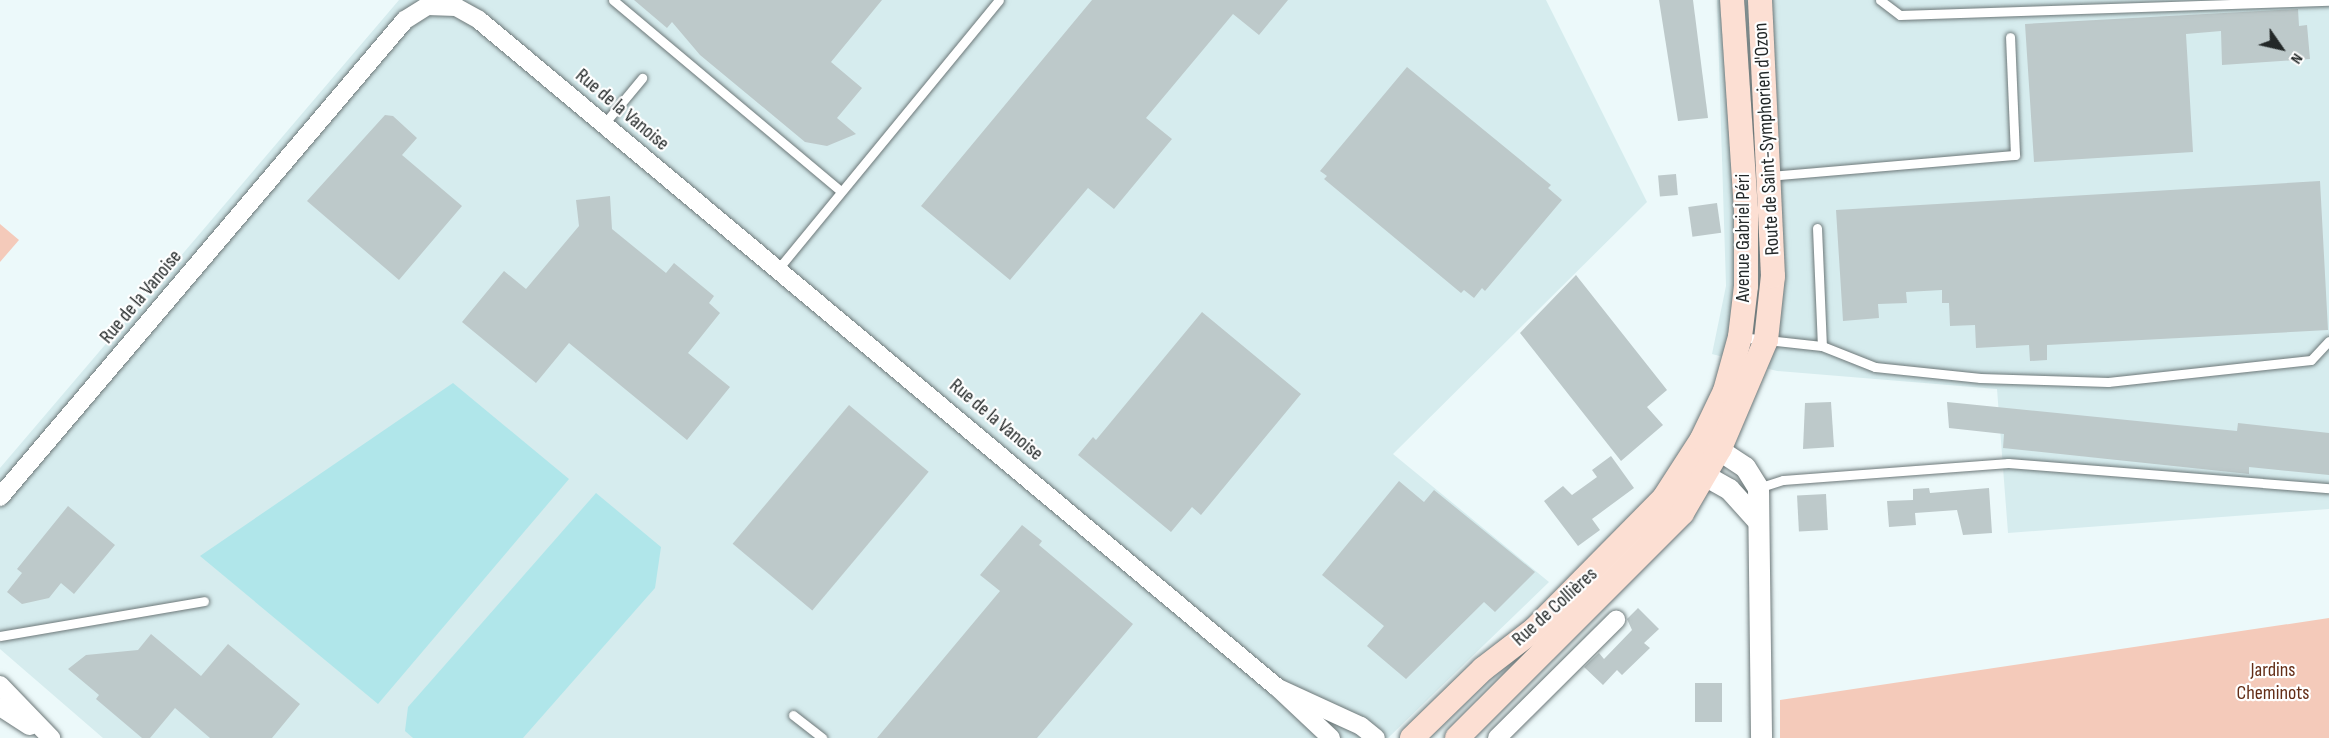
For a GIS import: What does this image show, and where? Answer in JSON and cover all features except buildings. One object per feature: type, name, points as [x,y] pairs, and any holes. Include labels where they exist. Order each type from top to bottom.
[{"type":"main road","name":"Avenue Gabriel Péri","points":[[1711,443],[1740,338],[1746,286],[1746,210],[1732,0]]},
{"type":"main road","name":"Route de Saint-Symphorien d'Ozon","points":[[1696,471],[1766,340],[1773,276],[1760,0]]},
{"type":"main road","points":[[1733,29],[1762,26]]},
{"type":"main road","name":"Rue de Collières","points":[[1457,738],[1682,513],[1696,471]]},
{"type":"main road","name":"Rue de Collières","points":[[1412,738],[1483,669],[1535,629],[1616,550],[1664,498],[1696,471]]},
{"type":"street","name":"Rue de la Vanoise","points":[[0,498],[405,20],[427,6],[456,7],[478,20],[778,269],[1278,688],[1331,738]]},
{"type":"street","points":[[1711,443],[1745,468],[1758,488],[1761,738]]},
{"type":"street","points":[[1696,471],[1729,489],[1757,520]]},
{"type":"street","points":[[1497,738],[1616,620]]},
{"type":"street","name":"Rue de Collières","points":[[1527,668],[1547,688]]},
{"type":"street","points":[[0,685],[49,738]]},
{"type":"street","name":"Rue de la Vanoise","points":[[1278,688],[1361,726],[1376,738]]},
{"type":"street","points":[[0,707],[49,738]]},
{"type":"lane","points":[[614,0],[841,191]]},
{"type":"lane","points":[[778,269],[999,0]]},
{"type":"lane","points":[[1880,0],[1900,15],[2329,0]]},
{"type":"lane","points":[[1769,176],[2015,155],[2010,37]]},
{"type":"lane","points":[[604,124],[642,78]]},
{"type":"lane","points":[[1817,228],[1822,346]]},
{"type":"lane","points":[[1740,338],[1822,346],[1875,367],[1980,378],[2108,382],[2311,360],[2329,341]]},
{"type":"lane","points":[[1758,488],[1783,480],[2008,463],[2329,488]]},
{"type":"lane","points":[[0,636],[204,601]]},
{"type":"lane","points":[[793,715],[822,738]]},
{"type":"shaded area","points":[[399,0],[1546,0],[1647,202],[1393,454],[1549,582],[1388,738],[103,738],[0,649],[0,468]]},
{"type":"shaded area","points":[[1717,0],[2329,0],[2329,509],[2008,533],[1997,389],[1777,371],[1712,354],[1726,286]]},
{"type":"green space","points":[[0,224],[19,240],[0,262]]},
{"type":"green space","name":"Jardins Cheminots","points":[[2329,618],[2329,738],[1780,738],[1780,700]]},
{"type":"water","points":[[453,383],[569,479],[378,704],[200,556]]},
{"type":"water","points":[[596,493],[661,547],[655,588],[523,738],[413,738],[405,731],[408,707]]}]
